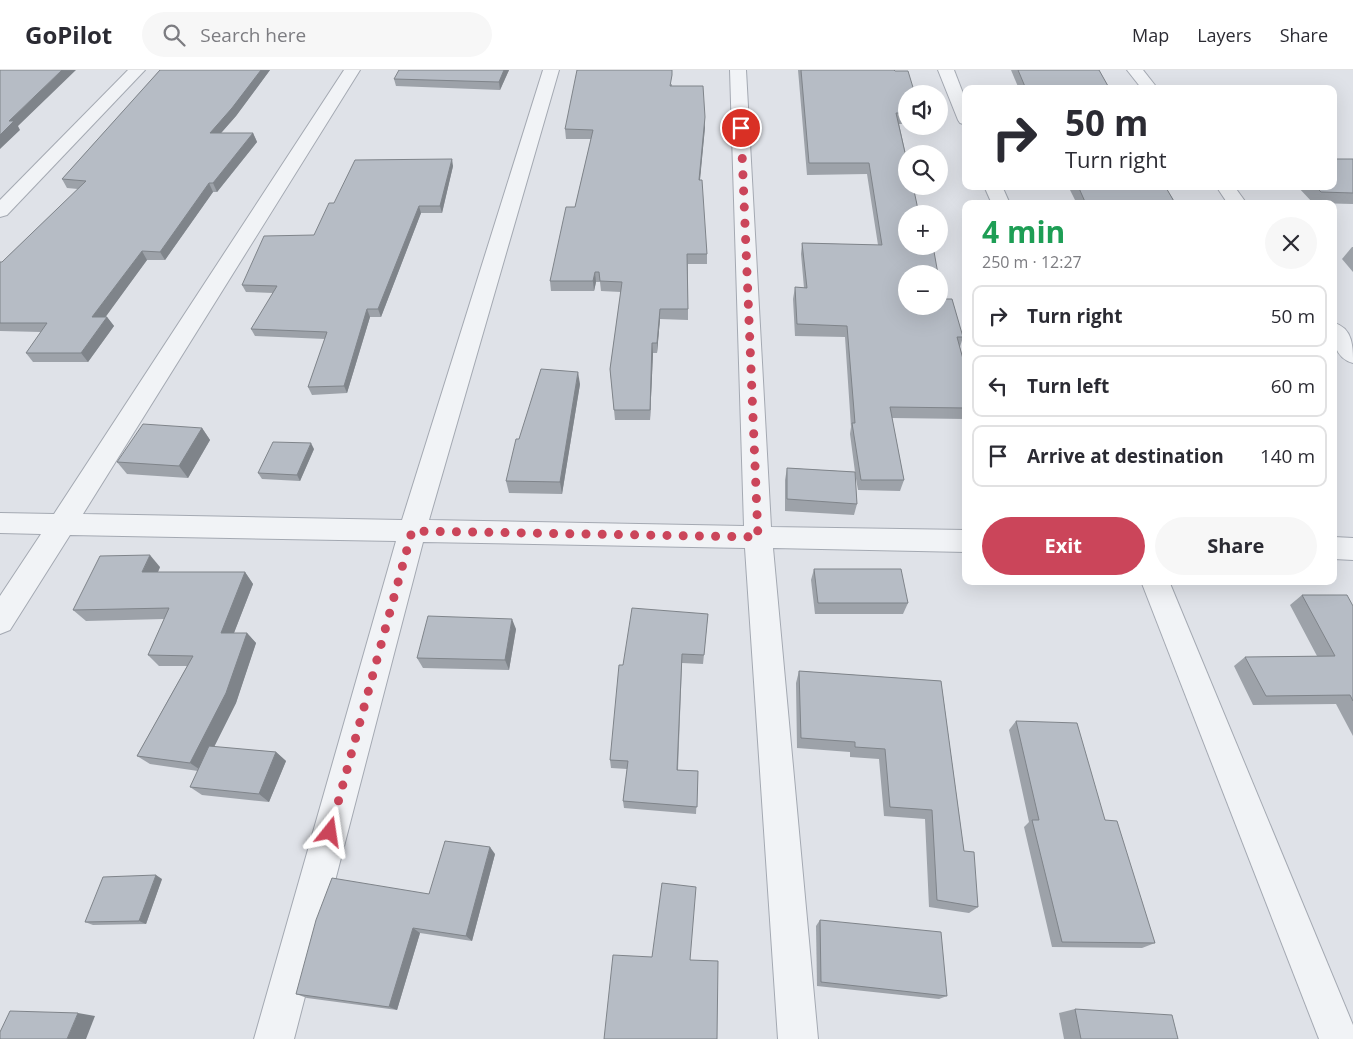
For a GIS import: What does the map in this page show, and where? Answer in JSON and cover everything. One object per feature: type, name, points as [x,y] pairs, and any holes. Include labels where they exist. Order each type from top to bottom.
[{"type":"street","points":[[0,211],[137,70]]},
{"type":"street","points":[[0,621],[352,70]]},
{"type":"street","points":[[274,1039],[412,531],[551,70]]},
{"type":"street","points":[[738,70],[758,537],[798,1039]]},
{"type":"street","points":[[946,70],[962,110]]},
{"type":"street","points":[[1135,70],[1147,85]]},
{"type":"street","points":[[1337,334],[1353,356]]},
{"type":"street","points":[[0,523],[962,541]]},
{"type":"street","points":[[1337,548],[1353,548]]},
{"type":"street","points":[[1157,585],[1339,1039]]},
{"type":"building","points":[[0,70],[62,70],[9,121],[14,121],[0,135]]},
{"type":"building","points":[[160,70],[261,70],[210,133],[253,133],[213,183],[209,183],[160,252],[142,251],[92,317],[107,317],[81,353],[26,353],[47,323],[0,323],[0,262],[86,181],[62,179]]},
{"type":"building","points":[[399,70],[504,70],[499,82],[394,79]]},
{"type":"building","points":[[577,70],[672,70],[670,86],[703,86],[705,117],[699,180],[702,180],[707,254],[687,254],[688,309],[660,309],[657,343],[652,343],[650,410],[614,410],[610,369],[622,282],[600,281],[599,272],[595,272],[593,281],[550,281],[566,207],[575,207],[593,130],[565,129]]},
{"type":"building","points":[[801,70],[908,71],[912,85],[898,85],[898,113],[896,113],[898,135],[901,135],[903,145],[898,145],[898,195],[915,195],[917,205],[898,205],[898,255],[935,255],[936,265],[898,265],[898,315],[948,315],[948,299],[952,299],[962,334],[962,337],[957,337],[962,355],[962,408],[890,407],[904,480],[861,480],[852,423],[855,423],[847,326],[797,324],[795,287],[807,288],[802,243],[882,245],[869,163],[809,163]]},
{"type":"building","points":[[1018,70],[1099,70],[1107,85],[1024,85]]},
{"type":"building","points":[[452,159],[440,206],[419,206],[378,309],[367,309],[344,386],[308,387],[327,332],[251,329],[277,286],[242,285],[264,236],[314,235],[329,203],[334,203],[355,160]]},
{"type":"building","points":[[1337,159],[1353,159],[1353,193],[1321,192],[1319,190],[1337,190]]},
{"type":"building","points":[[1080,190],[1167,190],[1173,200],[1084,200]]},
{"type":"building","points":[[541,369],[578,372],[560,482],[506,481],[516,439],[519,439]]},
{"type":"building","points":[[143,424],[202,428],[179,466],[117,462]]},
{"type":"building","points":[[273,442],[311,443],[297,475],[258,473]]},
{"type":"building","points":[[787,468],[855,472],[857,504],[787,499]]},
{"type":"building","points":[[150,555],[142,572],[245,572],[221,633],[247,633],[226,693],[190,763],[137,756],[193,656],[148,655],[169,608],[73,610],[100,556]]},
{"type":"building","points":[[814,569],[901,569],[908,603],[818,603]]},
{"type":"building","points":[[1302,595],[1347,595],[1353,606],[1353,701],[1350,695],[1266,696],[1245,657],[1335,656]]},
{"type":"building","points":[[632,608],[708,614],[704,655],[682,654],[677,770],[698,771],[697,807],[623,801],[628,761],[610,760],[619,665],[623,665]]},
{"type":"building","points":[[428,616],[512,619],[505,660],[417,658]]},
{"type":"building","points":[[799,671],[941,681],[964,851],[974,852],[978,907],[937,900],[932,810],[890,807],[885,749],[855,747],[855,742],[801,738]]},
{"type":"building","points":[[1016,721],[1077,723],[1105,820],[1117,821],[1155,943],[1062,942],[1032,820],[1039,820]]},
{"type":"building","points":[[209,746],[276,752],[259,794],[190,787]]},
{"type":"building","points":[[445,841],[490,847],[466,936],[413,928],[389,1007],[296,994],[316,920],[332,878],[429,894]]},
{"type":"building","points":[[156,875],[139,921],[85,922],[103,877]]},
{"type":"building","points":[[662,883],[696,887],[690,960],[718,961],[717,1039],[604,1039],[613,955],[652,957]]},
{"type":"building","points":[[820,920],[941,932],[947,996],[821,982]]},
{"type":"building","points":[[1075,1009],[1172,1015],[1178,1039],[1081,1039]]},
{"type":"building","points":[[10,1011],[78,1013],[67,1039],[0,1039],[0,1032]]},
{"type":"route","points":[[330,832],[412,531],[758,537],[741,128]]}]
